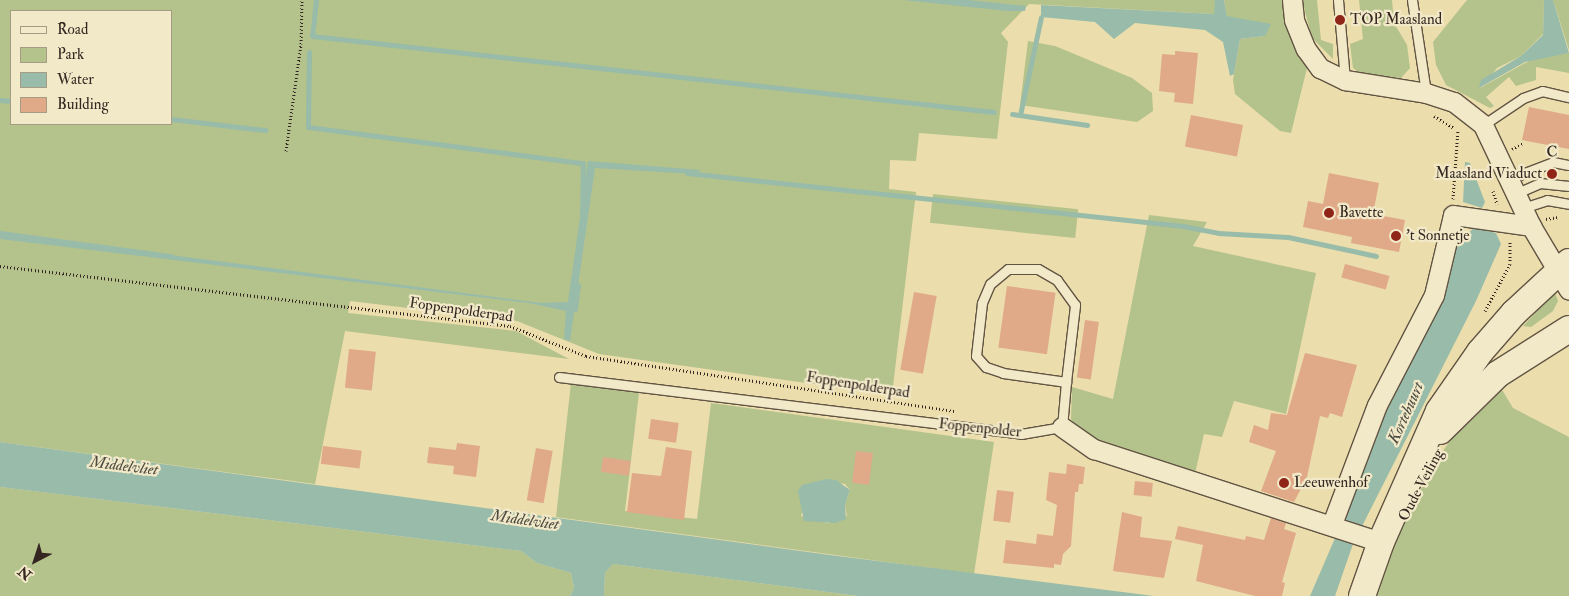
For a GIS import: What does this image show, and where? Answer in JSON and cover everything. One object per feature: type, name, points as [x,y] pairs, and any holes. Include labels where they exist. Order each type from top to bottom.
[{"type":"main road","name":"Oude Veiling","points":[[1362,596],[1371,539],[1427,444],[1439,411],[1480,352],[1565,274]]},
{"type":"main road","name":"Oude Veiling","points":[[1427,444],[1484,386],[1569,329]]},
{"type":"street","points":[[1292,0],[1294,20],[1306,48],[1320,68],[1345,80],[1426,93],[1454,102],[1483,125],[1531,226],[1565,274]]},
{"type":"street","points":[[1334,525],[1377,405],[1434,295],[1452,215],[1531,226]]},
{"type":"street","points":[[1062,427],[1094,449],[1334,525],[1371,539]]},
{"type":"lane","points":[[1338,0],[1345,80]]},
{"type":"lane","points":[[1412,0],[1426,93]]},
{"type":"lane","points":[[1483,125],[1529,96],[1542,91],[1569,97]]},
{"type":"lane","name":"C","points":[[1516,194],[1553,162],[1569,166]]},
{"type":"lane","points":[[1516,194],[1540,183],[1569,186]]},
{"type":"lane","points":[[1516,194],[1569,204]]},
{"type":"lane","points":[[1062,427],[1075,305],[1057,280],[1038,269],[1008,269],[990,284],[982,302],[976,356],[986,367],[1003,373],[1066,382]]},
{"type":"lane","name":"Foppenpolder","points":[[559,377],[1021,434],[1062,427]]},
{"type":"path","points":[[286,151],[301,44],[302,0]]},
{"type":"path","points":[[1452,215],[1458,130],[1463,134]]},
{"type":"path","points":[[1489,181],[1504,223]]},
{"type":"path","name":"Foppenpolderpad","points":[[0,266],[510,326],[586,356],[965,412]]},
{"type":"green space","points":[[0,0],[1215,0],[1214,14],[1029,4],[1001,33],[1008,42],[997,139],[919,133],[916,161],[890,160],[889,189],[916,192],[892,395],[599,354],[517,321],[350,301],[348,313],[516,331],[569,359],[345,331],[315,484],[0,442]]},
{"type":"green space","points":[[1224,0],[1282,0],[1285,22],[1307,68],[1291,133],[1280,131],[1235,94],[1233,80],[1240,39],[1264,36],[1227,16]]},
{"type":"green space","points":[[1302,0],[1317,0],[1321,40],[1333,44],[1333,59],[1312,38]]},
{"type":"green space","points":[[1359,0],[1392,0],[1394,23],[1407,45],[1410,68],[1401,78],[1360,73],[1353,68],[1350,44],[1363,39]]},
{"type":"green space","points":[[1467,0],[1544,0],[1543,34],[1521,56],[1497,68],[1480,88],[1536,57],[1569,53],[1569,73],[1536,67],[1536,80],[1516,86],[1509,77],[1486,97],[1494,106],[1490,108],[1446,85],[1436,65],[1433,42]]},
{"type":"green space","points":[[1553,0],[1569,0],[1569,50]]},
{"type":"green space","points":[[1028,41],[1055,46],[1132,78],[1152,93],[1153,111],[1137,122],[1020,105]]},
{"type":"green space","points":[[933,194],[1078,209],[1075,238],[930,223]]},
{"type":"green space","points":[[1149,215],[1207,222],[1193,246],[1316,273],[1286,414],[1234,401],[1222,437],[1204,434],[1194,478],[1088,443],[1071,419],[1072,387],[1113,399]]},
{"type":"green space","points":[[1555,292],[1558,301],[1553,311],[1531,327],[1523,326]]},
{"type":"green space","points":[[571,383],[639,393],[625,511],[697,519],[711,403],[994,442],[974,574],[556,517]],"holes":[[[821,480],[845,484],[850,490],[845,505],[847,516],[828,523],[801,516],[810,486]]]},
{"type":"green space","points":[[1501,388],[1513,408],[1569,437],[1569,596],[1377,596],[1399,533],[1433,465],[1459,428]]},
{"type":"green space","points":[[0,487],[521,551],[537,563],[571,573],[574,588],[570,596],[0,596]]},
{"type":"green space","points":[[613,564],[858,596],[604,596],[605,573]]},
{"type":"water","points":[[903,0],[968,0],[1026,6],[1025,11],[1008,11]]},
{"type":"water","points":[[1215,0],[1224,0],[1227,16],[1271,24],[1265,36],[1240,39],[1234,74],[1230,76],[1223,42],[1205,30],[1135,23],[1114,39],[1095,22],[1041,17],[1041,5],[1214,14]]},
{"type":"water","points":[[1544,0],[1553,0],[1569,53],[1525,62],[1479,88],[1481,80],[1521,56],[1543,35]]},
{"type":"water","points":[[588,161],[701,170],[694,174],[595,168],[570,341],[564,339],[566,311],[529,303],[0,239],[0,233],[541,303],[568,302]]},
{"type":"water","points":[[1465,162],[1470,163],[1485,202],[1482,208],[1463,202]]},
{"type":"water","name":"Kortebuurt","points":[[1474,227],[1496,233],[1501,244],[1476,301],[1353,544],[1335,596],[1310,596],[1358,485],[1370,440],[1396,383],[1430,326],[1454,251]]},
{"type":"water","name":"Middelvliet","points":[[0,442],[830,555],[1154,596],[858,596],[613,564],[605,573],[604,596],[570,596],[574,588],[571,573],[537,563],[521,551],[0,487]]},
{"type":"water","points":[[826,479],[836,480],[850,490],[845,505],[846,519],[835,523],[804,521],[798,491],[802,485]]},
{"type":"building","points":[[1175,51],[1198,53],[1193,104],[1174,102],[1175,93],[1159,91],[1162,54],[1175,55]]},
{"type":"building","points":[[1529,107],[1569,115],[1569,149],[1522,140]]},
{"type":"building","points":[[1191,115],[1243,125],[1237,157],[1185,146]]},
{"type":"building","points":[[1329,173],[1379,183],[1373,214],[1405,220],[1399,252],[1351,243],[1352,237],[1303,227],[1308,201],[1323,204]]},
{"type":"building","points":[[1345,264],[1389,276],[1386,289],[1341,278]]},
{"type":"building","points":[[1007,286],[1056,293],[1047,354],[998,347]]},
{"type":"building","points":[[914,292],[937,296],[923,374],[900,370]]},
{"type":"building","points":[[1085,320],[1099,322],[1091,379],[1077,377]]},
{"type":"building","points":[[349,349],[376,352],[372,391],[345,388]]},
{"type":"building","points":[[1305,353],[1357,365],[1342,417],[1330,413],[1328,418],[1320,416],[1307,477],[1294,502],[1261,491],[1276,451],[1249,442],[1254,425],[1268,430],[1271,413],[1287,415]]},
{"type":"building","points":[[651,419],[679,423],[676,443],[648,439]]},
{"type":"building","points":[[457,443],[480,446],[476,477],[453,474],[454,466],[427,463],[429,447],[456,450]]},
{"type":"building","points":[[323,446],[362,451],[360,469],[321,464]]},
{"type":"building","points":[[666,447],[692,451],[684,520],[627,512],[632,473],[661,476]]},
{"type":"building","points":[[536,448],[553,451],[544,503],[527,500]]},
{"type":"building","points":[[856,451],[873,453],[869,485],[852,483]]},
{"type":"building","points":[[603,457],[631,461],[629,476],[601,472]]},
{"type":"building","points":[[1067,464],[1085,467],[1083,484],[1079,484],[1078,492],[1075,492],[1071,546],[1063,554],[1061,565],[1054,564],[1054,568],[1003,563],[1006,540],[1036,544],[1037,534],[1053,536],[1057,505],[1046,500],[1049,472],[1066,474]]},
{"type":"building","points":[[1135,481],[1153,483],[1151,497],[1134,495]]},
{"type":"building","points":[[997,490],[1014,492],[1010,523],[993,521]]},
{"type":"building","points":[[1122,512],[1142,517],[1140,537],[1172,541],[1164,578],[1113,571]]},
{"type":"building","points":[[1271,518],[1286,523],[1284,529],[1296,533],[1282,582],[1285,583],[1282,596],[1255,596],[1196,581],[1203,545],[1175,539],[1178,526],[1245,540],[1246,536],[1264,540]]},
{"type":"waterway","points":[[316,0],[312,36],[994,112]]},
{"type":"waterway","points":[[1020,115],[1041,17]]},
{"type":"waterway","points":[[309,52],[308,127],[583,163],[582,217]]},
{"type":"waterway","points":[[0,100],[10,101]]},
{"type":"waterway","points":[[1012,114],[1087,125]]},
{"type":"waterway","points":[[172,119],[265,130]]},
{"type":"waterway","points":[[687,173],[1183,226],[1218,233],[1288,237],[1376,256]]},
{"type":"waterway","points":[[0,233],[171,256]]},
{"type":"waterway","points":[[568,308],[575,309],[578,285]]},
{"type":"place","name":"TOP Maasland","points":[[1340,20]]},
{"type":"place","name":"Maasland Viaduct","points":[[1552,174]]},
{"type":"place","name":"Bavette","points":[[1329,213]]},
{"type":"place","name":"'t Sonnetje","points":[[1396,236]]},
{"type":"place","name":"Leeuwenhof","points":[[1284,483]]}]
